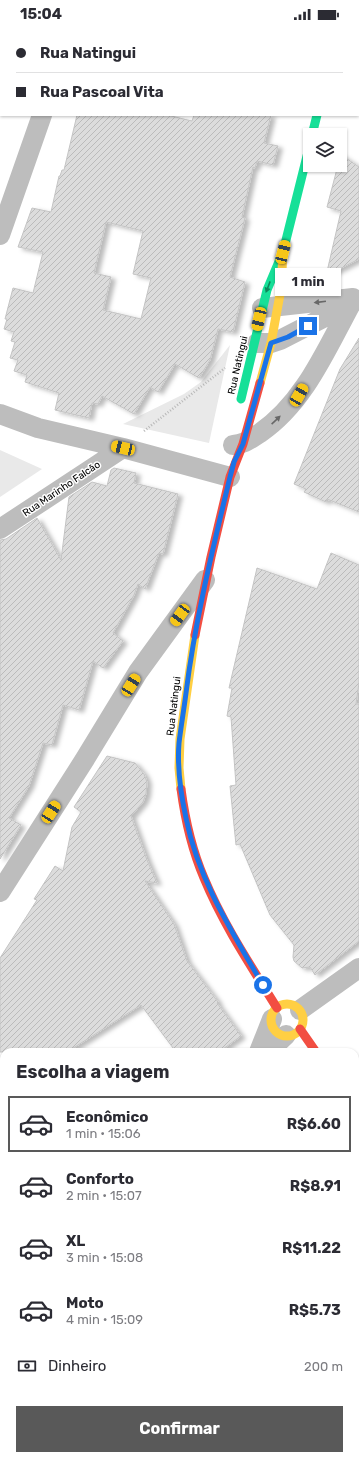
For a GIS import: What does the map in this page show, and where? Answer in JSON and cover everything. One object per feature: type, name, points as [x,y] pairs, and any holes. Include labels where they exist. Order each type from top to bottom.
[{"type":"street","points":[[0,235],[42,116]]},
{"type":"street","points":[[314,128],[317,116]]},
{"type":"street","name":"Rua Natingui","points":[[295,1025],[276,1030],[272,1025],[274,1014],[214,900],[197,858],[186,819],[181,791],[179,744],[190,662],[205,580],[259,344],[270,307],[266,290],[283,252],[303,172]]},
{"type":"street","name":"Rua Natingui","points":[[239,409],[270,307],[281,289],[283,252]]},
{"type":"street","points":[[270,307],[356,300]]},
{"type":"street","points":[[259,344],[288,337],[356,300]]},
{"type":"street","points":[[0,414],[38,428],[123,448],[234,453],[272,424],[286,411],[299,395],[356,300]]},
{"type":"street","name":"Rua Marinho Falcão","points":[[0,529],[123,448]]},
{"type":"street","points":[[0,892],[81,766],[138,672],[205,580]]},
{"type":"street","points":[[272,1048],[295,1025],[359,968]]},
{"type":"street","points":[[261,1048],[274,1014],[286,1004],[296,1006],[295,1025],[313,1048]]},
{"type":"path","points":[[123,448],[259,344]]},
{"type":"shaded area","points":[[230,345],[209,443],[123,424],[184,394],[201,382]]},
{"type":"shaded area","points":[[0,450],[42,469],[0,497]]},
{"type":"building","points":[[77,116],[171,116],[192,121],[194,116],[271,116],[264,143],[278,146],[273,165],[257,161],[255,168],[253,167],[242,217],[245,218],[230,277],[245,282],[233,332],[218,329],[210,360],[199,378],[175,364],[158,392],[150,387],[134,414],[102,396],[98,404],[92,403],[89,418],[55,410],[59,393],[25,382],[27,375],[14,371],[18,360],[10,358],[15,342],[11,341],[14,332],[4,329],[13,288],[33,293],[43,252],[18,247],[32,208],[51,212],[59,176],[62,170],[64,170]],"holes":[[[106,222],[143,231],[133,274],[151,278],[141,319],[103,310],[111,277],[94,273]]]},
{"type":"building","points":[[347,159],[359,167],[359,259],[326,276],[341,211],[327,207],[336,172],[347,172]]},
{"type":"building","points":[[359,338],[359,512],[327,499],[326,502],[304,492],[306,489],[294,484],[340,369]]},
{"type":"building","points":[[114,468],[136,473],[134,483],[178,494],[163,554],[159,553],[145,589],[138,584],[134,595],[113,633],[123,641],[103,668],[93,661],[79,710],[63,705],[52,745],[43,743],[29,786],[9,818],[21,825],[0,859],[0,540],[6,539],[37,518],[61,560],[69,497],[92,482],[107,486],[111,470]]},
{"type":"building","points":[[331,553],[359,565],[359,683],[356,704],[359,704],[359,941],[315,975],[310,967],[302,968],[294,961],[294,945],[270,915],[240,844],[236,845],[230,786],[236,785],[231,717],[227,716],[232,688],[229,688],[257,568],[317,589]]},
{"type":"building","points":[[107,756],[135,763],[144,774],[147,782],[146,794],[143,802],[131,816],[157,883],[145,881],[174,924],[187,961],[218,1002],[217,1003],[241,1036],[224,1048],[173,1048],[141,1005],[73,1048],[0,1048],[0,958],[37,900],[34,899],[55,866],[63,871],[72,827],[81,812],[74,807]]},
{"type":"traffic: fast","points":[[314,128],[317,116]]},
{"type":"traffic: fast","points":[[241,399],[267,290],[283,252],[303,172]]},
{"type":"traffic: slow","points":[[260,383],[271,343],[281,289],[283,252]]},
{"type":"traffic: slow","points":[[181,789],[179,768],[180,739],[195,635]]},
{"type":"traffic: slow","points":[[287,1004],[296,1007],[300,1011],[303,1020],[300,1029],[296,1033],[287,1036],[278,1033],[274,1029],[271,1020],[274,1011],[278,1007],[287,1004]]},
{"type":"traffic: jam","points":[[195,635],[211,557],[230,477],[243,444],[260,383]]},
{"type":"traffic: jam","points":[[181,789],[190,834],[204,878],[220,912],[247,961],[277,1008]]},
{"type":"traffic: jam","points":[[300,1029],[313,1048]]},
{"type":"route","points":[[263,985],[214,900],[197,858],[186,819],[181,791],[179,744],[190,662],[205,580],[234,462],[243,444],[271,343],[288,337],[308,326]]}]
